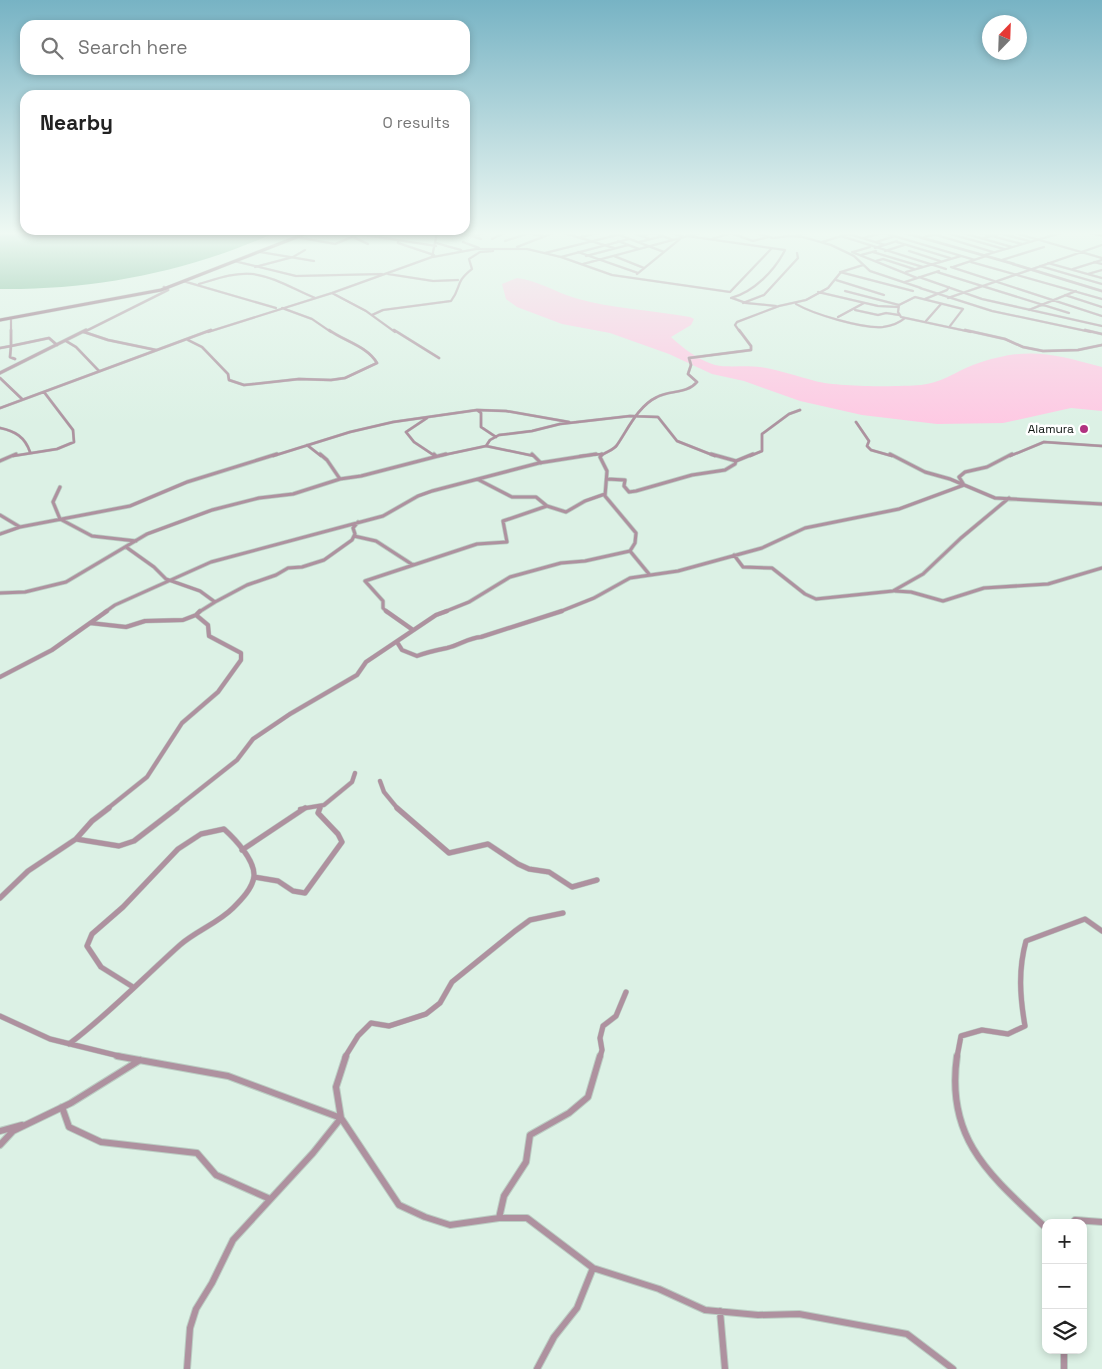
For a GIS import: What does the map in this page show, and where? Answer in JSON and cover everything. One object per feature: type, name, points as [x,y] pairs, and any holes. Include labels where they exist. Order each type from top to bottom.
[{"type":"main road","points":[[0,319],[118,297]]},
{"type":"main road","points":[[0,319],[119,297]]},
{"type":"street","points":[[0,373],[154,297]]},
{"type":"street","points":[[188,340],[202,347],[228,374],[229,380],[236,384],[260,384],[299,379],[338,379],[377,363],[374,358],[350,341],[340,338],[312,319],[242,297]]},
{"type":"street","points":[[0,408],[234,322],[319,297]]},
{"type":"street","points":[[339,297],[372,315],[438,358]]},
{"type":"street","points":[[372,315],[382,310],[451,301],[454,297]]},
{"type":"street","points":[[743,302],[757,297]]},
{"type":"street","points":[[731,298],[743,302],[780,306],[796,304],[809,297]]},
{"type":"street","points":[[838,297],[864,303],[898,306],[913,298],[924,299],[963,309],[950,326]]},
{"type":"street","points":[[866,297],[898,306]]},
{"type":"street","points":[[924,299],[929,297]]},
{"type":"street","points":[[945,297],[1018,317],[1102,334]]},
{"type":"street","points":[[976,297],[1102,326]]},
{"type":"street","points":[[1014,297],[1069,313]]},
{"type":"street","points":[[1043,297],[1102,316]]},
{"type":"street","points":[[1029,310],[1062,297]]},
{"type":"street","points":[[1068,297],[1102,307]]},
{"type":"street","points":[[838,318],[855,310],[864,303]]},
{"type":"street","points":[[796,304],[802,308],[838,318],[880,327],[894,324],[905,318]]},
{"type":"street","points":[[926,321],[941,304]]},
{"type":"street","points":[[0,677],[52,650],[115,605],[211,562],[358,521],[383,516],[418,496],[432,491],[577,455],[602,454],[616,447],[625,429],[658,396],[696,384],[697,382],[688,374],[691,357],[709,357],[751,350],[751,346],[735,324],[780,306]]},
{"type":"street","points":[[898,306],[899,315]]},
{"type":"street","points":[[855,310],[878,315],[886,313],[899,315],[905,318],[950,326],[1005,339],[1024,347],[1043,351],[1078,350],[1102,345]]},
{"type":"street","points":[[11,318],[10,357],[15,359]]},
{"type":"street","points":[[84,332],[92,338],[106,339],[156,350]]},
{"type":"street","points":[[0,348],[42,338],[49,338],[57,345]]},
{"type":"street","points":[[66,341],[82,350],[89,362],[99,372]]},
{"type":"street","points":[[0,378],[22,400]]},
{"type":"street","points":[[0,461],[30,452],[49,452],[64,449],[74,442],[73,430],[44,392]]},
{"type":"street","points":[[0,534],[20,527],[60,519],[77,518],[130,506],[187,482],[269,459],[307,445],[393,422],[477,410],[506,411],[562,421],[580,422]]},
{"type":"street","points":[[477,410],[481,413],[480,427],[496,436]]},
{"type":"street","points":[[607,479],[626,480],[624,486],[628,492],[658,487],[693,475],[727,470],[736,461],[762,451],[762,434],[789,414],[800,410]]},
{"type":"street","points":[[486,446],[496,436],[580,422],[637,416],[658,417],[664,422],[677,441],[718,457],[736,461]]},
{"type":"street","points":[[427,418],[406,432],[414,442],[436,456]]},
{"type":"street","points":[[856,422],[869,441],[867,446],[871,450],[888,454],[925,472],[995,498],[1102,504]]},
{"type":"street","points":[[0,428],[18,434],[28,445],[30,452]]},
{"type":"street","points":[[964,485],[959,477],[966,470],[984,468],[1034,444],[1054,441],[1086,447],[1102,446]]},
{"type":"street","points":[[307,445],[327,460],[340,478]]},
{"type":"street","points":[[0,593],[25,592],[66,582],[147,534],[212,510],[259,498],[294,494],[340,478],[381,472],[436,456],[486,446],[532,454],[541,463]]},
{"type":"street","points":[[602,454],[600,457],[607,471],[605,494],[636,533],[635,542],[630,551]]},
{"type":"street","points":[[479,480],[512,497],[536,497],[547,506],[566,512],[584,501],[605,494]]},
{"type":"street","points":[[397,642],[402,650],[418,656],[439,648],[447,648],[468,638],[481,637],[504,628],[546,618],[594,598],[630,578],[678,571],[762,548],[805,528],[899,509],[964,485]]},
{"type":"street","points":[[60,487],[56,492],[58,497],[53,502],[60,519],[92,536],[136,541]]},
{"type":"street","points":[[892,591],[923,574],[938,562],[961,538],[1002,506],[1009,498]]},
{"type":"street","points":[[413,630],[398,618],[386,612],[383,608],[383,601],[365,581],[477,544],[507,542],[508,538],[503,521],[547,506]]},
{"type":"street","points":[[0,515],[20,527]]},
{"type":"street","points":[[90,623],[126,627],[145,621],[183,620],[196,615],[204,607],[248,585],[276,575],[288,568],[302,568],[324,560],[352,540],[354,536],[353,528],[358,521]]},
{"type":"street","points":[[354,536],[376,541],[413,565]]},
{"type":"street","points":[[126,547],[145,562],[154,565],[159,574],[168,580],[207,593],[215,602]]},
{"type":"street","points":[[630,551],[649,574]]},
{"type":"street","points":[[76,839],[119,846],[134,842],[237,760],[253,739],[290,714],[357,675],[366,662],[436,615],[469,602],[510,577],[561,563],[585,561],[630,551]]},
{"type":"street","points":[[734,555],[743,567],[772,568],[805,594],[816,599],[892,591],[911,592],[943,601],[984,588],[1048,584],[1071,580],[1102,568]]},
{"type":"street","points":[[0,898],[28,871],[76,839],[92,821],[148,777],[182,723],[218,692],[240,660],[241,653],[208,636],[208,625],[196,615]]},
{"type":"street","points":[[242,850],[301,808],[320,806],[336,796],[352,782],[355,773]]},
{"type":"street","points":[[380,781],[384,792],[403,816],[426,832],[449,853],[467,850],[475,845],[488,844],[502,857],[530,869],[538,868],[548,872],[562,878],[572,886],[597,880]]},
{"type":"street","points":[[254,877],[278,881],[293,891],[305,893],[342,842],[340,834],[322,820],[318,812],[320,806]]},
{"type":"street","points":[[69,1044],[89,1029],[200,928],[232,909],[249,890],[254,877],[252,866],[242,850],[224,829],[216,829],[201,834],[178,849],[123,907],[92,934],[87,946],[101,967],[133,987]]},
{"type":"street","points":[[563,913],[530,920],[515,931],[452,982],[440,1003],[426,1014],[389,1026],[371,1023],[358,1033],[344,1060],[336,1089],[341,1118],[404,1208],[450,1224],[499,1218],[527,1218],[592,1268],[659,1289],[705,1310],[758,1314],[799,1314],[907,1334],[953,1369]]},
{"type":"street","points":[[1042,1224],[989,1171],[971,1147],[956,1098],[956,1054],[961,1036],[982,1030],[1008,1034],[1025,1026],[1021,1004],[1020,958],[1026,941],[1085,918],[1102,931]]},
{"type":"street","points":[[499,1218],[499,1208],[505,1192],[525,1165],[530,1135],[569,1113],[588,1097],[602,1050],[600,1038],[603,1026],[616,1016],[626,992]]},
{"type":"street","points":[[0,1016],[50,1039],[69,1044],[140,1060],[228,1076],[341,1118]]},
{"type":"street","points":[[0,1145],[13,1131],[62,1107],[140,1060]]},
{"type":"street","points":[[62,1107],[69,1127],[101,1142],[173,1152],[197,1153],[216,1175],[270,1199]]},
{"type":"street","points":[[187,1369],[190,1328],[196,1310],[212,1283],[233,1240],[341,1118]]},
{"type":"street","points":[[0,1131],[26,1124]]},
{"type":"street","points":[[1087,1221],[1102,1222]]},
{"type":"street","points":[[537,1369],[554,1337],[577,1308],[592,1268]]},
{"type":"street","points":[[720,1311],[725,1369]]},
{"type":"street","points":[[1064,1354],[1064,1369]]},
{"type":"shaded area","points":[[505,297],[571,297],[618,307],[690,317],[694,319],[691,325],[671,337],[703,360],[720,366],[767,368],[825,383],[867,386],[921,385],[941,380],[973,365],[1008,355],[1038,354],[1068,358],[1102,367],[1102,411],[1071,408],[1003,423],[937,424],[862,415],[800,401],[744,381],[712,374],[669,354],[610,333],[562,324],[517,307]]},
{"type":"place","name":"Alamura","points":[[1084,429]]}]
